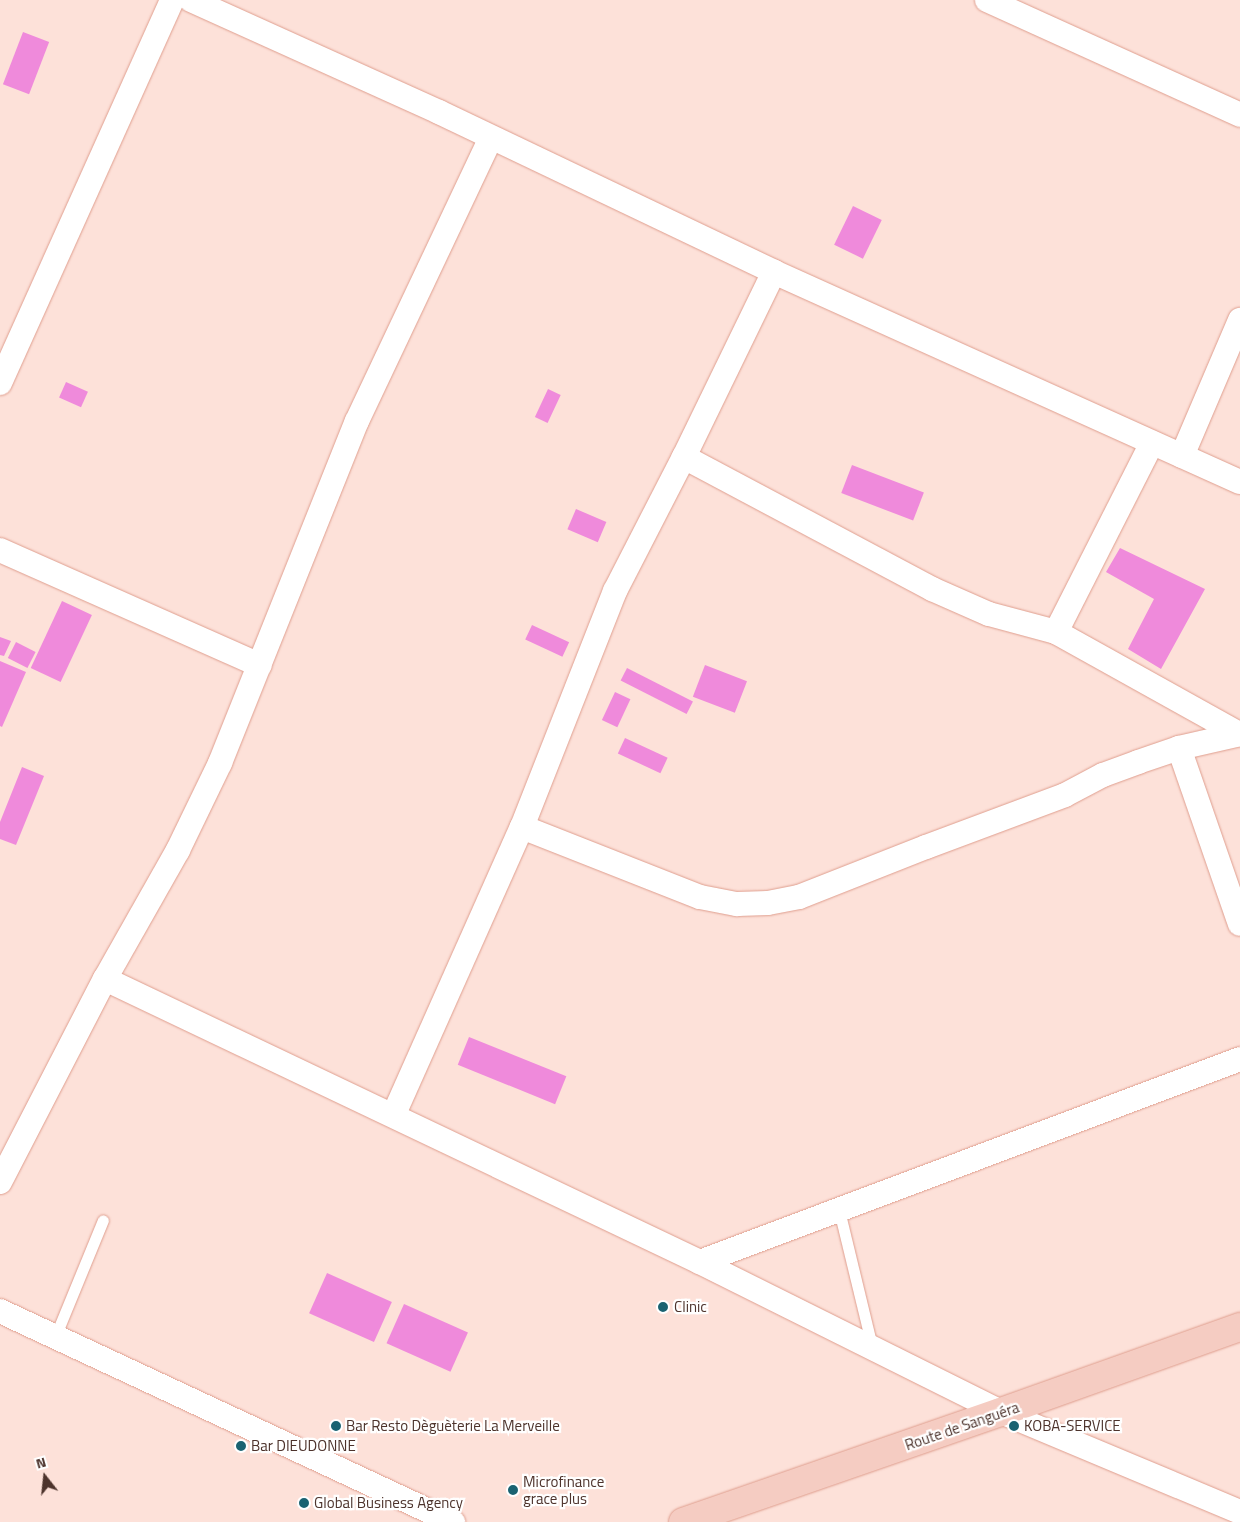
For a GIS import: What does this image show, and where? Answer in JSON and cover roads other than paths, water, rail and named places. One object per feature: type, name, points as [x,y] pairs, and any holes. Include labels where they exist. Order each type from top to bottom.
[{"type":"street","points":[[0,383],[172,0]]},
{"type":"street","points":[[191,0],[439,112],[774,272],[1240,482]]},
{"type":"street","points":[[987,0],[1240,116]]},
{"type":"street","points":[[0,1182],[104,979],[178,850],[220,763],[357,421],[490,138]]},
{"type":"street","points":[[394,1114],[522,827],[615,591],[684,457],[774,272]]},
{"type":"street","points":[[1182,456],[1240,320]]},
{"type":"street","points":[[1056,632],[1152,443]]},
{"type":"street","points":[[684,457],[932,589],[989,614],[1056,632],[1239,734]]},
{"type":"street","points":[[0,550],[260,665]]},
{"type":"street","points":[[522,827],[700,897],[736,904],[768,903],[799,898],[926,847],[1066,795],[1104,775],[1179,748],[1239,734]]},
{"type":"street","points":[[1179,748],[1240,924]]},
{"type":"street","points":[[104,979],[394,1114],[540,1187],[700,1262],[1001,1412],[1240,1512]]},
{"type":"street","points":[[700,1262],[1240,1059]]},
{"type":"street","points":[[0,1311],[452,1522]]},
{"type":"street","name":"Route de Sanguéra","points":[[683,1522],[1240,1327]]},
{"type":"lane","points":[[839,1210],[872,1348]]},
{"type":"lane","points":[[55,1337],[103,1220]]},
{"type":"place","name":"Clinic","points":[[663,1307]]},
{"type":"place","name":"Bar Resto Dèguèterie La Merveille","points":[[336,1426]]},
{"type":"place","name":"KOBA-SERVICE","points":[[1014,1426]]},
{"type":"place","name":"Bar DIEUDONNE","points":[[241,1446]]},
{"type":"place","name":"Microfinance grace plus","points":[[513,1490]]},
{"type":"place","name":"Global Business Agency","points":[[304,1503]]}]
